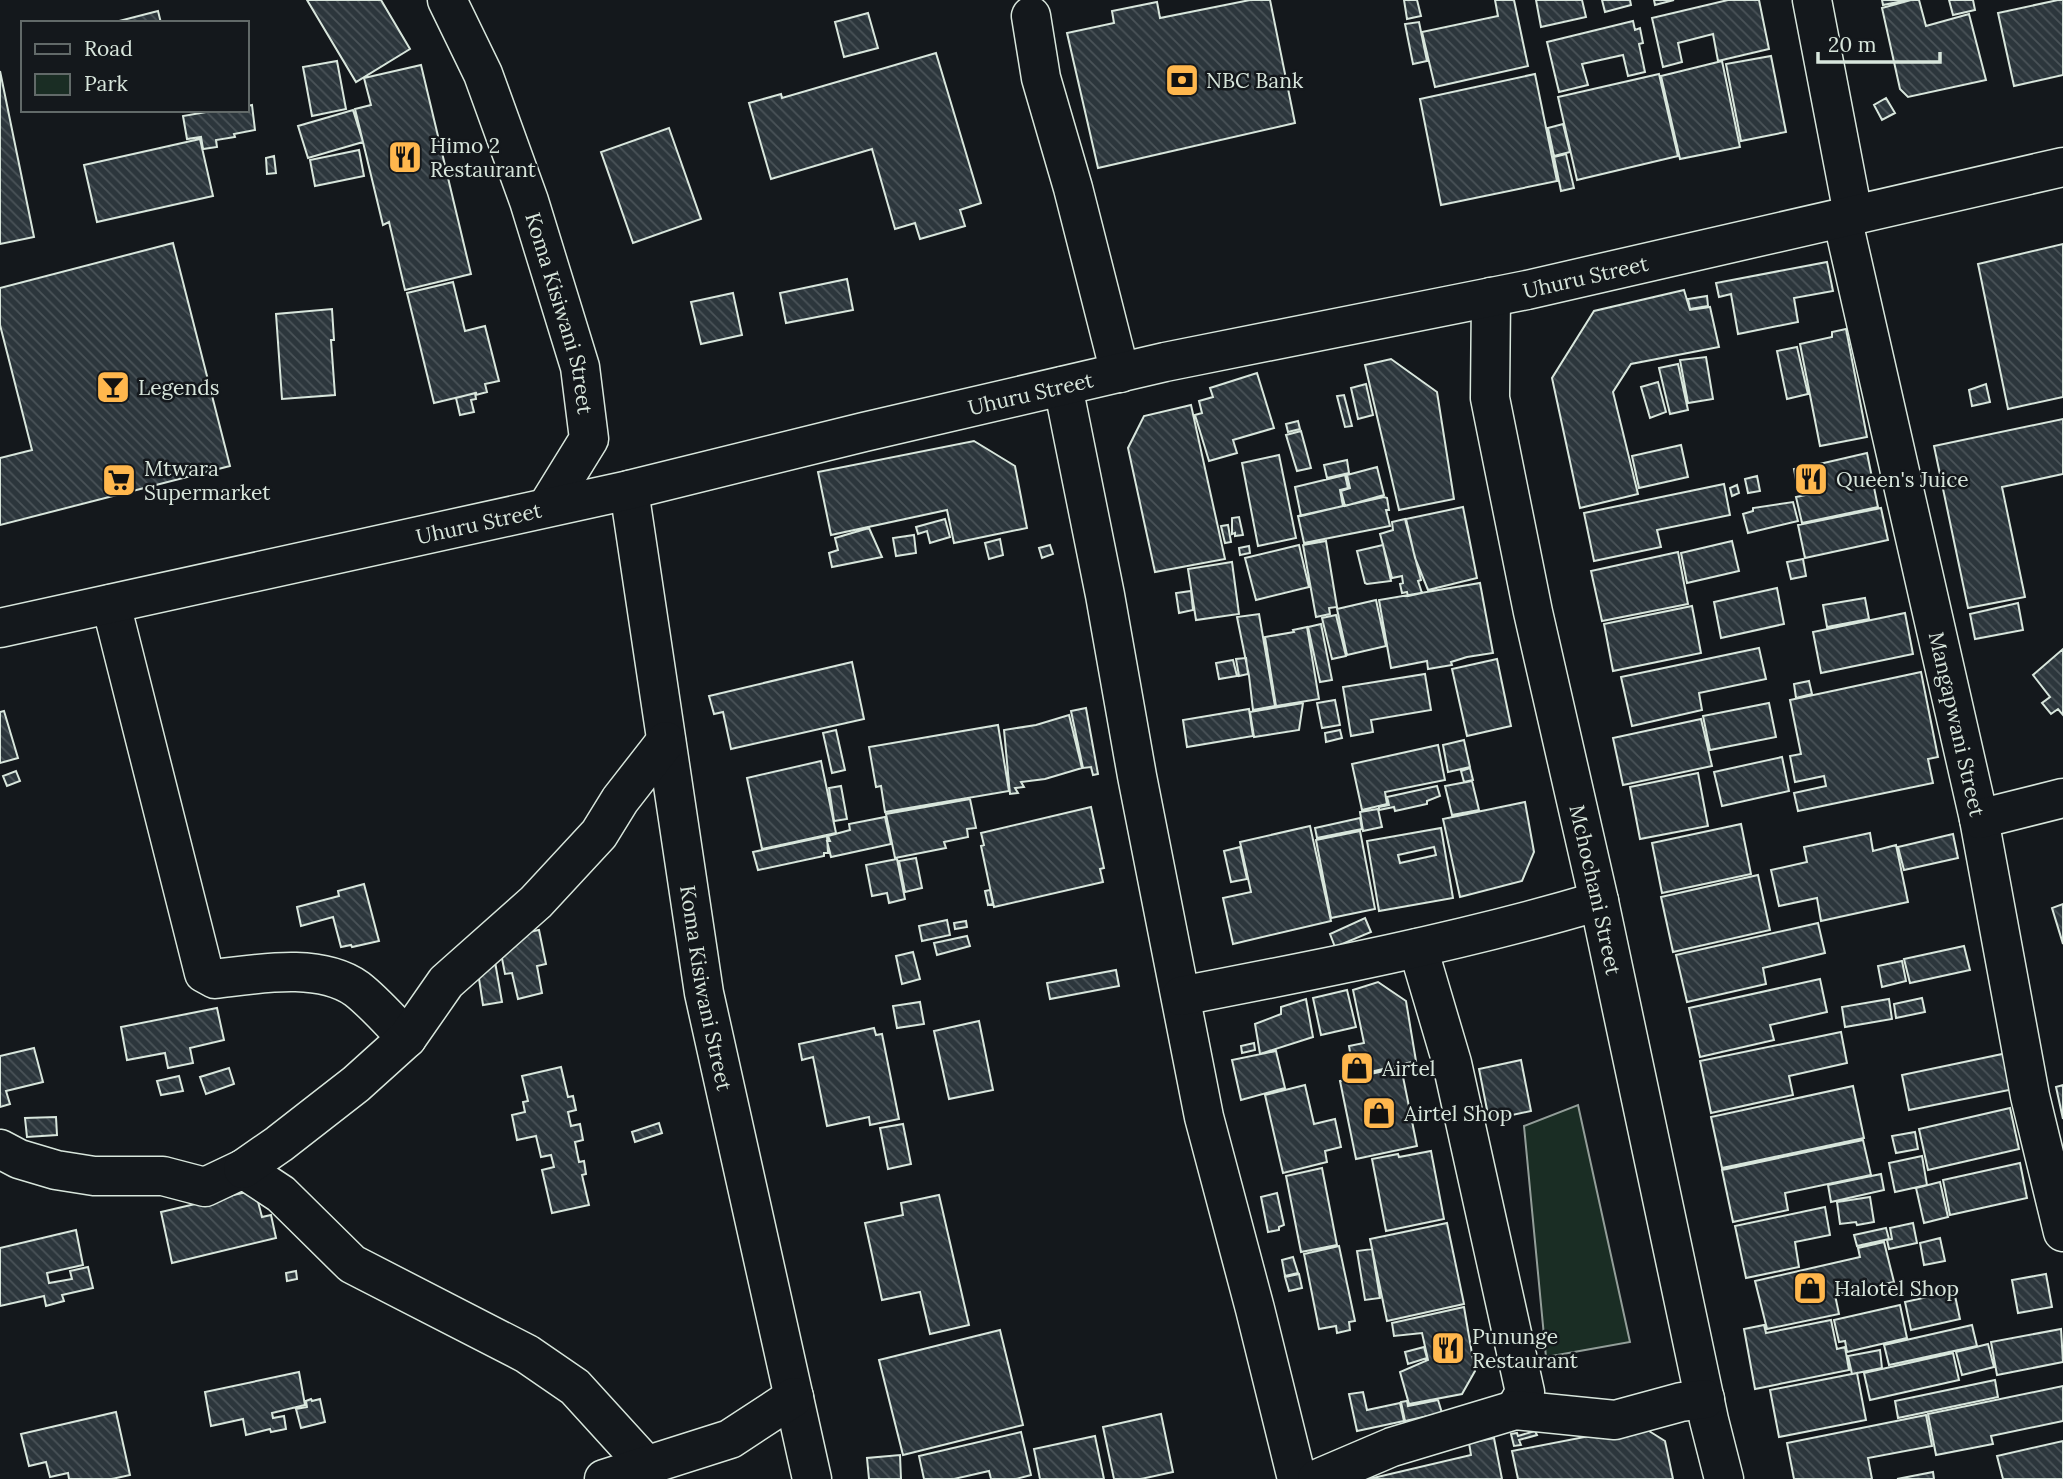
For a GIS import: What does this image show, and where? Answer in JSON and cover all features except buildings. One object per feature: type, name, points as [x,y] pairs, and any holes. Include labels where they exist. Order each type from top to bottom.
[{"type":"street","name":"Koma Kisiwani Street","points":[[447,0],[484,74],[529,201],[580,368],[589,439],[547,507]]},
{"type":"street","name":"Mangapwani Street","points":[[1812,0],[1847,216],[1979,819],[2030,1096],[2063,1231]]},
{"type":"street","points":[[1031,16],[1041,78],[1073,188],[1120,373]]},
{"type":"street","name":"Uhuru Street","points":[[0,628],[629,490],[1120,373],[1490,297],[2063,167]]},
{"type":"street","name":"Mchochani Street","points":[[1490,297],[1490,398],[1533,612],[1599,901],[1724,1479]]},
{"type":"street","points":[[1063,386],[1204,1117],[1297,1479]]},
{"type":"street","name":"Koma Kisiwani Street","points":[[629,490],[704,993],[812,1479]]},
{"type":"street","points":[[111,604],[204,973],[215,979],[302,972],[345,982],[363,994],[407,1038]]},
{"type":"street","points":[[0,1149],[19,1159],[56,1170],[93,1176],[163,1176],[205,1187],[243,1169],[356,1084],[407,1038],[446,982],[536,902],[599,834],[620,800],[666,741]]},
{"type":"street","points":[[1979,819],[2063,797]]},
{"type":"street","points":[[1181,996],[1365,961],[1523,923],[1599,901]]},
{"type":"street","points":[[1418,948],[1452,1063],[1525,1392],[1515,1410]]},
{"type":"street","points":[[243,1169],[281,1194],[352,1264],[527,1354],[575,1387],[647,1466]]},
{"type":"street","points":[[604,1479],[730,1440],[794,1397]]},
{"type":"street","points":[[1317,1479],[1392,1447],[1515,1410],[1615,1420],[1681,1402],[1705,1399]]},
{"type":"green space","points":[[1578,1105],[1630,1342],[1546,1357],[1524,1126]]},
{"type":"place","name":"NBC Bank","points":[[1182,80]]},
{"type":"place","name":"Himo 2 Restaurant","points":[[405,157]]},
{"type":"place","name":"Legends","points":[[113,387]]},
{"type":"place","name":"Queen's Juice","points":[[1811,479]]},
{"type":"place","name":"Mtwara Supermarket","points":[[119,480]]},
{"type":"place","name":"Airtel","points":[[1357,1068]]},
{"type":"place","name":"Airtel Shop","points":[[1379,1113]]},
{"type":"place","name":"Halotel Shop","points":[[1810,1288]]},
{"type":"place","name":"Pununge Restaurant","points":[[1448,1348]]}]
